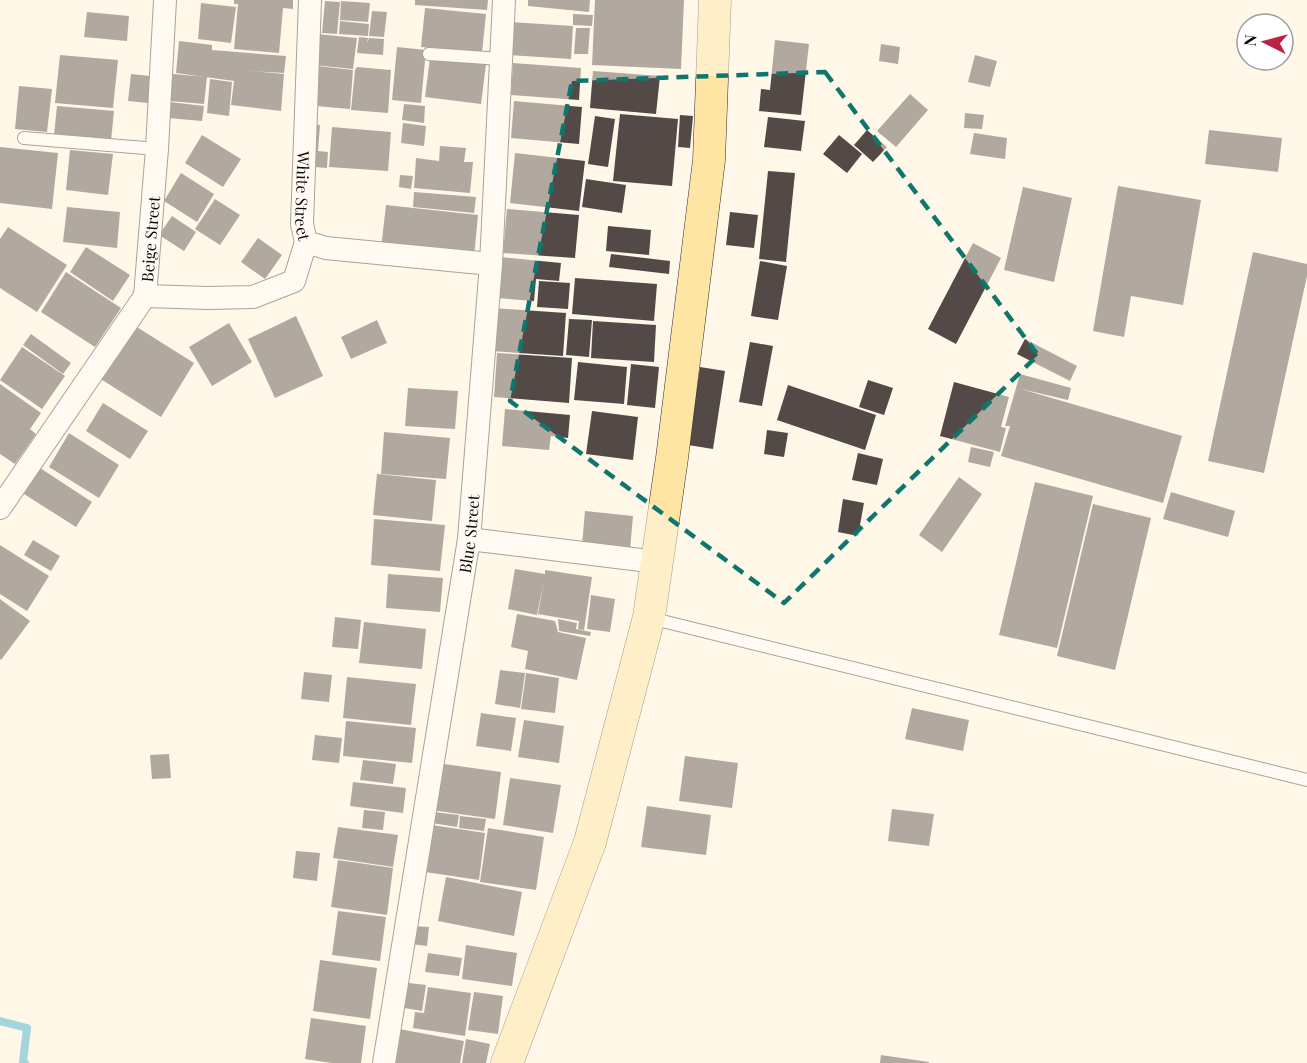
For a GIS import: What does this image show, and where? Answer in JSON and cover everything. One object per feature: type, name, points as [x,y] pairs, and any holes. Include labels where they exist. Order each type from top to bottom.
[{"type":"street","name":"Beige Street","points":[[0,508],[145,296],[157,149],[165,0]]},
{"type":"street","name":"White Street","points":[[310,0],[302,224],[306,242],[326,248],[491,264]]},
{"type":"street","name":"Blue Street","points":[[384,1063],[469,539],[491,264],[504,0]]},
{"type":"street","points":[[507,1063],[590,842],[649,617],[709,160],[715,0]]},
{"type":"street","points":[[145,296],[253,297],[294,280],[306,242]]},
{"type":"street","points":[[469,539],[657,562]]},
{"type":"lane","points":[[429,54],[501,59]]},
{"type":"lane","points":[[24,138],[157,149]]},
{"type":"lane","points":[[649,617],[1307,780]]},
{"type":"highlighted area","points":[[825,72],[1038,355],[784,603],[510,401],[572,81]]},
{"type":"building","points":[[234,0],[293,0],[293,9],[283,8],[279,53],[234,49],[238,4],[234,4]]},
{"type":"building","points":[[415,0],[488,0],[487,10],[415,5]]},
{"type":"building","points":[[528,0],[590,0],[589,12],[528,6]]},
{"type":"building","points":[[595,0],[684,0],[681,69],[592,65]]},
{"type":"building","points":[[325,1],[340,2],[337,34],[322,33]]},
{"type":"building","points":[[341,1],[370,3],[368,22],[340,20]]},
{"type":"building","points":[[201,3],[236,7],[231,43],[198,39]]},
{"type":"building","points":[[425,8],[486,14],[482,53],[421,47]]},
{"type":"building","points":[[372,11],[387,12],[384,37],[369,36]]},
{"type":"building","points":[[87,12],[129,16],[127,41],[84,37]]},
{"type":"building","points":[[573,14],[593,15],[592,26],[573,25]]},
{"type":"building","points":[[340,21],[369,24],[368,36],[339,34]]},
{"type":"building","points":[[510,22],[573,26],[571,59],[508,55]]},
{"type":"building","points":[[576,28],[590,28],[588,54],[574,54]]},
{"type":"building","points":[[317,34],[357,38],[353,69],[314,65]]},
{"type":"building","points":[[359,37],[368,38],[367,43],[369,38],[384,39],[383,55],[357,53]]},
{"type":"building","points":[[775,40],[809,44],[801,115],[759,111],[761,89],[770,90]]},
{"type":"building","points":[[179,41],[212,45],[212,50],[286,56],[284,73],[250,71],[284,74],[281,111],[231,105],[234,81],[176,73]]},
{"type":"building","points":[[881,44],[900,47],[898,64],[879,61]]},
{"type":"building","points":[[397,47],[426,50],[421,103],[392,100]]},
{"type":"building","points":[[60,55],[118,60],[113,108],[55,103]]},
{"type":"building","points":[[975,55],[997,61],[990,87],[968,82]]},
{"type":"building","points":[[430,58],[486,64],[481,104],[425,97]]},
{"type":"building","points":[[513,63],[581,68],[579,100],[511,95]]},
{"type":"building","points":[[318,66],[353,70],[350,109],[315,106]]},
{"type":"building","points":[[357,67],[391,70],[388,113],[351,110]]},
{"type":"building","points":[[593,71],[660,76],[656,114],[590,108]]},
{"type":"building","points":[[131,74],[150,76],[148,103],[128,101]]},
{"type":"building","points":[[173,74],[207,77],[204,104],[170,101]]},
{"type":"building","points":[[210,79],[232,82],[229,116],[207,113]]},
{"type":"building","points":[[19,86],[52,89],[47,132],[15,129]]},
{"type":"building","points":[[910,94],[928,110],[896,147],[877,131]]},
{"type":"building","points":[[514,101],[582,107],[579,144],[511,138]]},
{"type":"building","points":[[170,102],[204,106],[202,121],[168,118]]},
{"type":"building","points":[[404,104],[425,106],[424,123],[402,120]]},
{"type":"building","points":[[57,106],[114,111],[111,141],[54,135]]},
{"type":"building","points":[[965,113],[984,115],[982,129],[964,128]]},
{"type":"building","points":[[620,114],[678,119],[672,186],[613,181]]},
{"type":"building","points":[[680,115],[693,116],[690,148],[678,147]]},
{"type":"building","points":[[595,116],[615,119],[608,167],[588,164]]},
{"type":"building","points":[[768,117],[805,121],[801,151],[764,147]]},
{"type":"building","points":[[403,123],[426,126],[424,146],[401,143]]},
{"type":"building","points":[[307,124],[320,125],[318,151],[328,152],[327,168],[314,167]]},
{"type":"building","points":[[332,127],[391,132],[388,171],[329,167]]},
{"type":"building","points":[[867,130],[887,147],[873,162],[854,145]]},
{"type":"building","points":[[1209,130],[1282,138],[1278,172],[1205,164]]},
{"type":"building","points":[[974,133],[1007,138],[1005,159],[970,154]]},
{"type":"building","points":[[202,135],[241,159],[223,187],[185,163]]},
{"type":"building","points":[[839,135],[862,154],[847,173],[823,154]]},
{"type":"building","points":[[440,146],[466,148],[464,162],[473,162],[470,193],[414,188],[416,158],[439,161]]},
{"type":"building","points":[[0,147],[58,153],[52,209],[0,203]]},
{"type":"building","points":[[70,150],[113,154],[108,195],[66,190]]},
{"type":"building","points":[[515,153],[585,161],[579,211],[510,203]]},
{"type":"building","points":[[768,171],[795,173],[786,262],[759,259]]},
{"type":"building","points":[[181,173],[214,194],[197,222],[164,201]]},
{"type":"building","points":[[400,175],[413,176],[411,189],[399,187]]},
{"type":"building","points":[[586,179],[626,185],[622,213],[582,207]]},
{"type":"building","points":[[1118,186],[1201,200],[1183,305],[1131,296],[1124,337],[1093,331]]},
{"type":"building","points":[[1023,187],[1072,198],[1054,282],[1004,270]]},
{"type":"building","points":[[414,192],[476,197],[474,213],[413,207]]},
{"type":"building","points":[[215,199],[240,215],[220,245],[195,229]]},
{"type":"building","points":[[386,205],[478,215],[474,257],[381,248]]},
{"type":"building","points":[[67,207],[120,212],[117,248],[63,242]]},
{"type":"building","points":[[507,209],[579,215],[575,258],[503,253]]},
{"type":"building","points":[[730,212],[758,215],[754,248],[726,245]]},
{"type":"building","points":[[172,216],[196,232],[184,251],[159,235]]},
{"type":"building","points":[[608,226],[651,230],[649,255],[606,251]]},
{"type":"building","points":[[8,227],[67,265],[37,312],[0,288],[0,239]]},
{"type":"building","points":[[258,238],[282,255],[265,279],[241,262]]},
{"type":"building","points":[[973,243],[1001,258],[956,344],[928,329]]},
{"type":"building","points":[[86,247],[130,275],[113,301],[70,272]]},
{"type":"building","points":[[1253,252],[1307,264],[1307,276],[1264,473],[1208,461]]},
{"type":"building","points":[[611,254],[670,261],[669,274],[609,267]]},
{"type":"building","points":[[500,257],[561,263],[559,281],[536,279],[534,301],[496,298]]},
{"type":"building","points":[[760,261],[787,266],[778,320],[751,316]]},
{"type":"building","points":[[66,272],[121,308],[95,347],[41,312]]},
{"type":"building","points":[[575,278],[657,284],[654,321],[572,314]]},
{"type":"building","points":[[539,281],[570,283],[568,309],[537,307]]},
{"type":"building","points":[[493,308],[566,313],[563,356],[490,351]]},
{"type":"building","points":[[296,316],[323,376],[275,398],[248,339]]},
{"type":"building","points":[[569,319],[592,320],[589,357],[566,355]]},
{"type":"building","points":[[377,320],[387,343],[351,359],[341,337]]},
{"type":"building","points":[[593,321],[656,325],[654,362],[591,358]]},
{"type":"building","points":[[229,323],[252,362],[212,386],[189,347]]},
{"type":"building","points":[[132,324],[194,363],[161,417],[99,378]]},
{"type":"building","points":[[31,334],[71,363],[63,374],[23,345]]},
{"type":"building","points":[[1025,339],[1077,366],[1070,381],[1017,354]]},
{"type":"building","points":[[750,342],[773,346],[762,406],[739,402]]},
{"type":"building","points":[[22,347],[65,376],[42,409],[0,380]]},
{"type":"building","points":[[497,353],[572,358],[569,403],[494,397]]},
{"type":"building","points":[[578,362],[627,367],[624,404],[574,400]]},
{"type":"building","points":[[631,364],[659,367],[655,408],[627,405]]},
{"type":"building","points":[[700,367],[725,371],[713,449],[688,445]]},
{"type":"building","points":[[1020,374],[1071,388],[1068,400],[1021,389],[1182,436],[1163,503],[1001,456],[1010,426],[1005,426]]},
{"type":"building","points":[[868,380],[893,388],[884,415],[859,407]]},
{"type":"building","points":[[954,382],[1009,397],[1001,427],[1006,428],[1000,452],[940,436]]},
{"type":"building","points":[[0,384],[41,413],[30,429],[36,434],[15,464],[0,454]]},
{"type":"building","points":[[788,385],[876,415],[865,450],[777,420]]},
{"type":"building","points":[[408,388],[458,391],[455,429],[405,426]]},
{"type":"building","points":[[103,403],[148,431],[130,459],[86,431]]},
{"type":"building","points":[[505,409],[570,415],[568,438],[551,436],[549,450],[502,446]]},
{"type":"building","points":[[592,411],[638,417],[633,460],[586,454]]},
{"type":"building","points":[[767,430],[788,433],[784,457],[764,454]]},
{"type":"building","points":[[384,432],[450,438],[446,479],[381,474]]},
{"type":"building","points":[[69,433],[119,465],[99,498],[49,467]]},
{"type":"building","points":[[971,447],[994,452],[990,467],[968,462]]},
{"type":"building","points":[[858,453],[883,459],[877,485],[852,480]]},
{"type":"building","points":[[40,468],[92,502],[76,527],[24,494]]},
{"type":"building","points":[[377,474],[436,480],[432,521],[373,515]]},
{"type":"building","points":[[959,477],[982,494],[942,552],[919,535]]},
{"type":"building","points":[[1035,482],[1093,496],[1057,648],[999,635]]},
{"type":"building","points":[[1171,492],[1235,511],[1228,537],[1163,519]]},
{"type":"building","points":[[843,499],[864,503],[858,536],[838,532]]},
{"type":"building","points":[[1093,504],[1151,518],[1115,670],[1057,656]]},
{"type":"building","points":[[585,511],[633,516],[630,550],[582,545]]},
{"type":"building","points":[[374,519],[445,525],[440,571],[371,565]]},
{"type":"building","points":[[33,540],[60,556],[51,571],[24,555]]},
{"type":"building","points":[[0,545],[49,576],[27,611],[0,594]]},
{"type":"building","points":[[515,569],[545,574],[545,570],[592,577],[584,630],[578,629],[579,621],[538,614],[544,581],[537,615],[508,609]]},
{"type":"building","points":[[388,574],[443,578],[440,612],[386,608]]},
{"type":"building","points":[[591,595],[615,599],[610,632],[587,629]]},
{"type":"building","points":[[0,599],[30,621],[1,660],[0,659]]},
{"type":"building","points":[[517,614],[555,621],[558,632],[586,638],[577,680],[525,669],[528,651],[511,647]]},
{"type":"building","points":[[335,617],[361,620],[358,649],[332,647]]},
{"type":"building","points":[[558,619],[577,623],[576,629],[591,632],[590,636],[559,631]]},
{"type":"building","points":[[364,622],[426,629],[422,669],[359,663]]},
{"type":"building","points":[[500,670],[525,673],[520,708],[495,704]]},
{"type":"building","points":[[304,672],[332,675],[329,702],[301,699]]},
{"type":"building","points":[[526,673],[559,678],[555,713],[521,709]]},
{"type":"building","points":[[347,677],[416,684],[411,725],[343,718]]},
{"type":"building","points":[[912,708],[969,720],[963,751],[905,739]]},
{"type":"building","points":[[481,713],[516,718],[511,751],[476,746]]},
{"type":"building","points":[[524,720],[564,726],[559,763],[518,757]]},
{"type":"building","points":[[346,721],[416,728],[412,763],[343,756]]},
{"type":"building","points":[[315,735],[342,738],[339,763],[312,760]]},
{"type":"building","points":[[169,754],[171,778],[152,779],[150,755]]},
{"type":"building","points":[[685,756],[738,763],[732,808],[679,801]]},
{"type":"building","points":[[363,760],[396,764],[393,784],[360,780]]},
{"type":"building","points":[[437,763],[501,772],[495,819],[431,810]]},
{"type":"building","points":[[510,778],[561,785],[553,833],[503,825]]},
{"type":"building","points":[[353,782],[406,788],[403,813],[350,806]]},
{"type":"building","points":[[647,806],[711,815],[706,855],[641,847]]},
{"type":"building","points":[[892,809],[934,814],[929,846],[888,841]]},
{"type":"building","points":[[364,810],[385,812],[383,830],[362,828]]},
{"type":"building","points":[[434,812],[459,815],[457,827],[432,823]]},
{"type":"building","points":[[460,816],[486,819],[484,831],[459,828]]},
{"type":"building","points":[[432,825],[485,833],[479,880],[425,872]]},
{"type":"building","points":[[338,827],[398,835],[393,867],[333,858]]},
{"type":"building","points":[[488,828],[544,837],[536,890],[480,882]]},
{"type":"building","points":[[296,851],[320,853],[317,881],[293,878]]},
{"type":"building","points":[[338,860],[393,868],[387,915],[331,907]]},
{"type":"building","points":[[446,877],[522,892],[514,936],[438,921]]},
{"type":"building","points":[[338,911],[386,917],[380,961],[332,955]]},
{"type":"building","points":[[413,926],[429,927],[427,946],[411,944]]},
{"type":"building","points":[[466,945],[517,953],[512,986],[462,979]]},
{"type":"building","points":[[428,953],[462,958],[459,976],[425,972]]},
{"type":"building","points":[[320,960],[377,968],[370,1019],[313,1011]]},
{"type":"building","points":[[401,982],[426,985],[422,1011],[398,1007]]},
{"type":"building","points":[[428,987],[471,993],[465,1036],[413,1028],[415,1012],[424,1013]]},
{"type":"building","points":[[474,992],[503,996],[498,1034],[468,1030]]},
{"type":"building","points":[[311,1018],[366,1026],[361,1063],[332,1063],[305,1059]]},
{"type":"building","points":[[399,1029],[464,1041],[460,1063],[392,1063]]},
{"type":"building","points":[[466,1039],[490,1044],[486,1063],[462,1063]]},
{"type":"building","points":[[881,1055],[929,1062],[929,1063],[880,1063]]},
{"type":"waterway","points":[[0,1021],[27,1028],[23,1062],[25,1063]]}]
